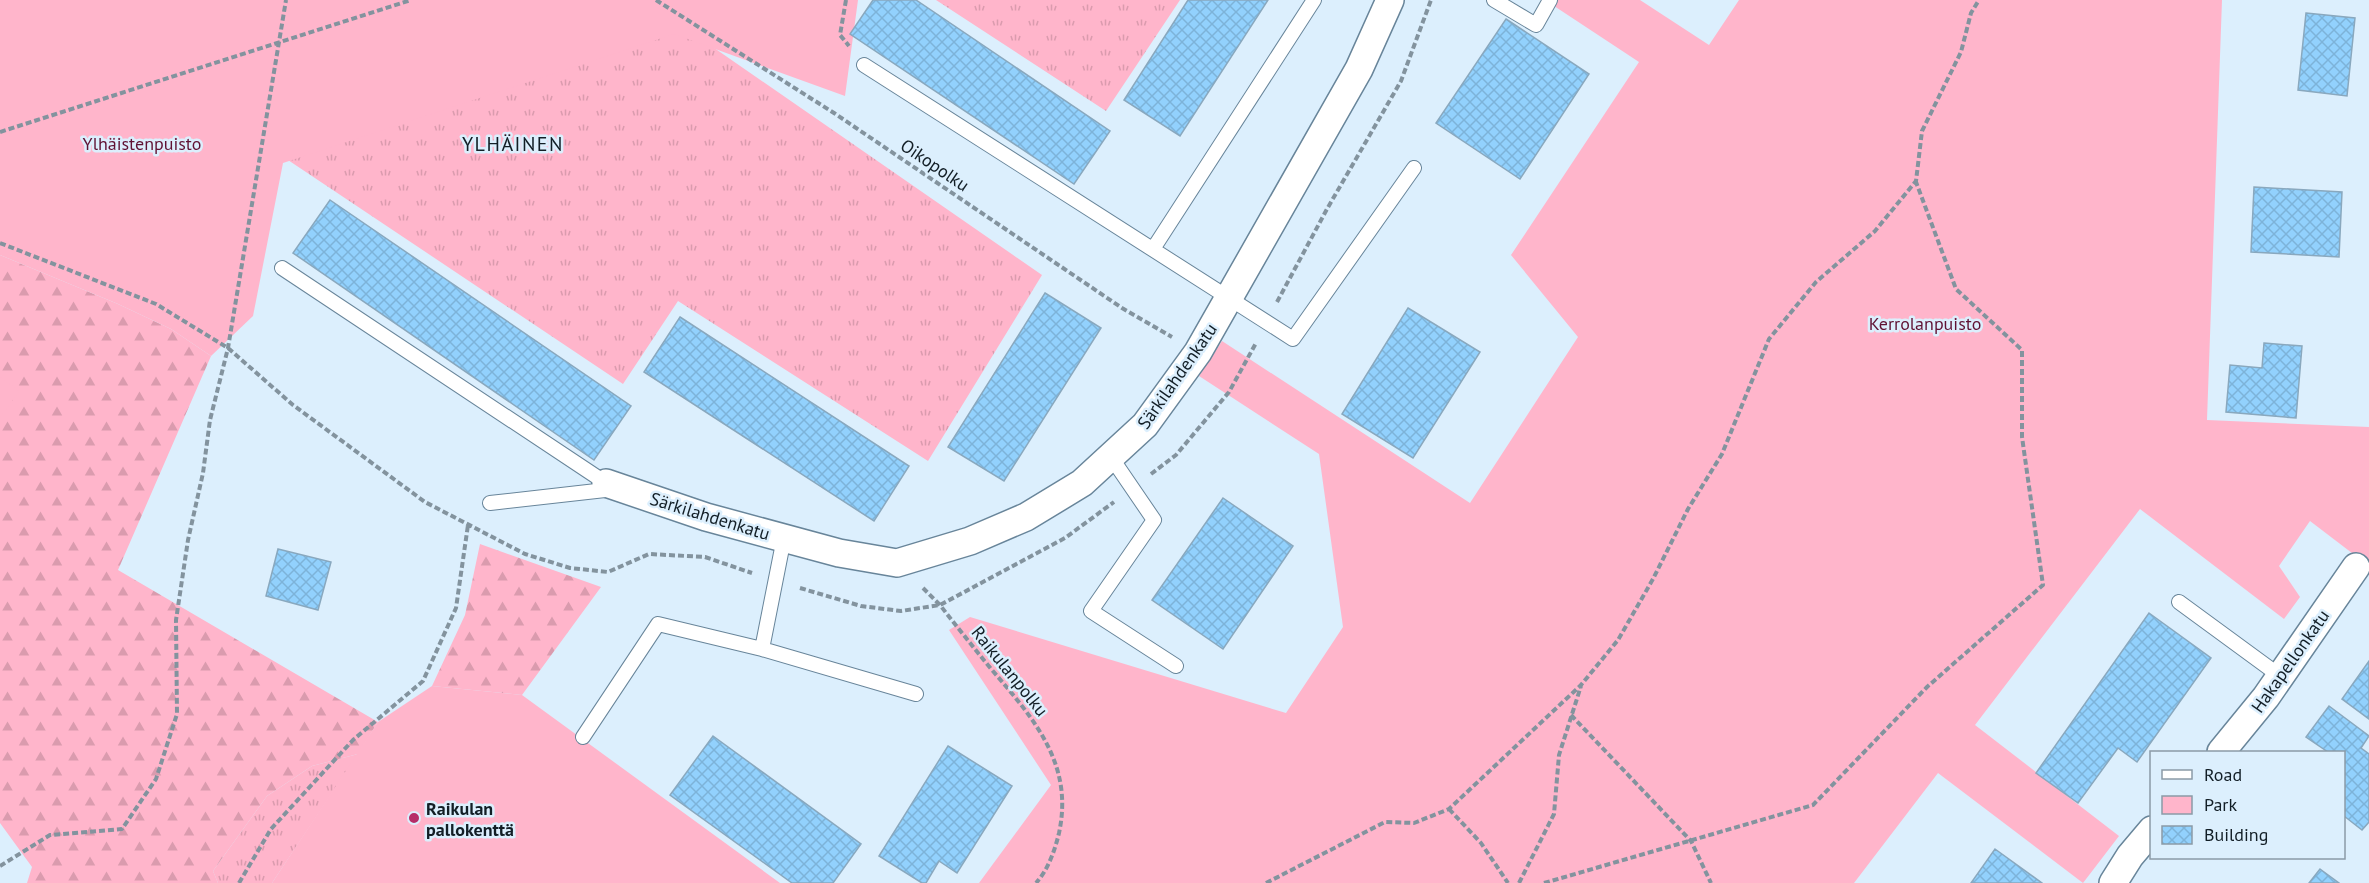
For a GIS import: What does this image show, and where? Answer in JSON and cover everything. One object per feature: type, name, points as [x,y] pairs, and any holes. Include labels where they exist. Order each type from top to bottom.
[{"type":"street","name":"Särkilahdenkatu","points":[[614,486],[706,517],[839,553],[897,562],[970,541],[1026,517],[1082,483],[1145,425],[1198,352],[1359,69],[1390,0]]},
{"type":"street","name":"Hakapellonkatu","points":[[2223,751],[2280,676],[2356,567]]},
{"type":"street","points":[[2113,883],[2130,856],[2150,831]]},
{"type":"lane","points":[[1153,249],[1314,0]]},
{"type":"lane","points":[[1494,0],[1536,25],[1550,0]]},
{"type":"lane","points":[[864,65],[1293,339],[1414,168]]},
{"type":"lane","points":[[282,268],[614,486]]},
{"type":"lane","points":[[1111,457],[1154,520],[1091,611],[1176,666]]},
{"type":"lane","points":[[490,504],[614,486]]},
{"type":"lane","points":[[762,649],[784,538]]},
{"type":"lane","points":[[2179,602],[2280,676]]},
{"type":"lane","points":[[583,737],[658,624],[762,649],[916,694]]},
{"type":"path","points":[[0,866],[50,835],[123,829],[156,779],[177,714],[177,620],[188,540],[203,473],[210,420],[228,348],[286,0]]},
{"type":"path","points":[[0,132],[411,0]]},
{"type":"path","name":"Oikopolku","points":[[656,0],[834,113],[1122,308],[1198,352]]},
{"type":"path","points":[[846,0],[840,35],[864,65]]},
{"type":"path","points":[[1544,883],[1813,805],[1927,687],[2043,585],[2022,437],[2022,350],[1956,289],[1916,181],[1922,132],[1961,52],[1971,13],[1979,0]]},
{"type":"path","points":[[1266,883],[1385,822],[1414,823],[1449,809],[1581,686],[1618,640],[1653,579],[1688,509],[1722,454],[1769,339],[1816,282],[1875,231],[1916,181]]},
{"type":"path","points":[[0,243],[156,304],[228,348],[293,405],[425,502],[525,554],[570,568],[608,572],[649,554],[705,556],[775,581],[861,606],[901,611],[940,605]]},
{"type":"path","points":[[238,883],[271,829],[353,740],[423,681],[456,608],[468,525]]},
{"type":"path","name":"Raikulanpolku","points":[[897,562],[940,605],[1032,717],[1051,750],[1059,781],[1062,815],[1056,843],[1043,875],[1036,883]]},
{"type":"path","points":[[1519,883],[1554,814],[1558,755],[1581,686]]},
{"type":"path","points":[[1571,715],[1691,840],[1711,883]]},
{"type":"path","points":[[1449,809],[1481,843],[1508,883]]},
{"type":"green space","name":"Ylhäistenpuisto","points":[[0,0],[858,0],[845,96],[674,34],[283,163],[253,316],[211,356],[171,329],[118,304],[0,255]]},
{"type":"green space","points":[[645,0],[1042,275],[928,461],[678,301],[623,384],[273,150]]},
{"type":"green space","points":[[936,0],[1180,0],[1106,111]]},
{"type":"green space","name":"Kerrolanpuisto","points":[[1545,0],[1640,0],[1709,45],[1739,0],[2222,0],[2207,420],[2369,427],[2369,566],[2310,521],[2279,566],[2300,597],[2284,619],[2140,509],[1975,725],[2119,836],[2083,883],[1938,773],[1854,883],[979,883],[1051,785],[949,630],[970,617],[1286,713],[1343,627],[1319,454],[1199,376],[1222,341],[1470,503],[1578,337],[1511,255],[1639,62]]},
{"type":"green space","points":[[0,255],[118,304],[171,329],[211,356],[118,570],[378,722],[358,754],[312,766],[267,796],[213,871],[218,883],[27,883],[32,867],[0,823]]},
{"type":"green space","points":[[0,377],[19,391],[0,418]]},
{"type":"green space","points":[[480,544],[601,587],[522,695],[432,686],[465,615]]},
{"type":"green space","points":[[432,686],[522,695],[780,883],[272,883],[378,722]]},
{"type":"green space","points":[[358,754],[272,883],[218,883],[213,871],[267,796],[312,766]]},
{"type":"building","points":[[873,0],[916,0],[1110,131],[1074,184],[850,34]]},
{"type":"building","points":[[1188,0],[1268,0],[1180,136],[1124,100]]},
{"type":"building","points":[[2306,13],[2355,18],[2347,96],[2298,90]]},
{"type":"building","points":[[1506,19],[1589,74],[1520,179],[1436,123]]},
{"type":"building","points":[[2254,187],[2342,192],[2339,257],[2251,252]]},
{"type":"building","points":[[330,200],[631,406],[594,460],[293,253]]},
{"type":"building","points":[[1045,293],[1101,328],[1004,481],[948,447]]},
{"type":"building","points":[[1408,308],[1480,352],[1413,458],[1342,414]]},
{"type":"building","points":[[680,317],[909,466],[874,521],[644,372]]},
{"type":"building","points":[[2264,343],[2302,346],[2296,418],[2226,412],[2230,365],[2262,368]]},
{"type":"building","points":[[1223,498],[1293,546],[1223,649],[1152,600]]},
{"type":"building","points":[[278,549],[331,562],[318,610],[266,596]]},
{"type":"building","points":[[2149,613],[2211,658],[2137,762],[2118,748],[2078,803],[2036,773]]},
{"type":"building","points":[[2369,661],[2369,719],[2342,699]]},
{"type":"building","points":[[2329,706],[2369,736],[2361,748],[2369,754],[2369,822],[2362,830],[2345,817],[2345,751],[2327,751],[2306,737]]},
{"type":"building","points":[[713,736],[861,844],[833,883],[792,883],[670,795]]},
{"type":"building","points":[[948,746],[1012,786],[957,873],[939,861],[926,883],[922,883],[879,856]]},
{"type":"building","points":[[1995,849],[2042,883],[1971,883]]},
{"type":"building","points":[[2320,869],[2339,883],[2309,883]]},
{"type":"place","name":"Raikulan pallokenttä","points":[[414,818]]},
{"type":"district","name":"YLHÄINEN","points":[[513,144]]}]
